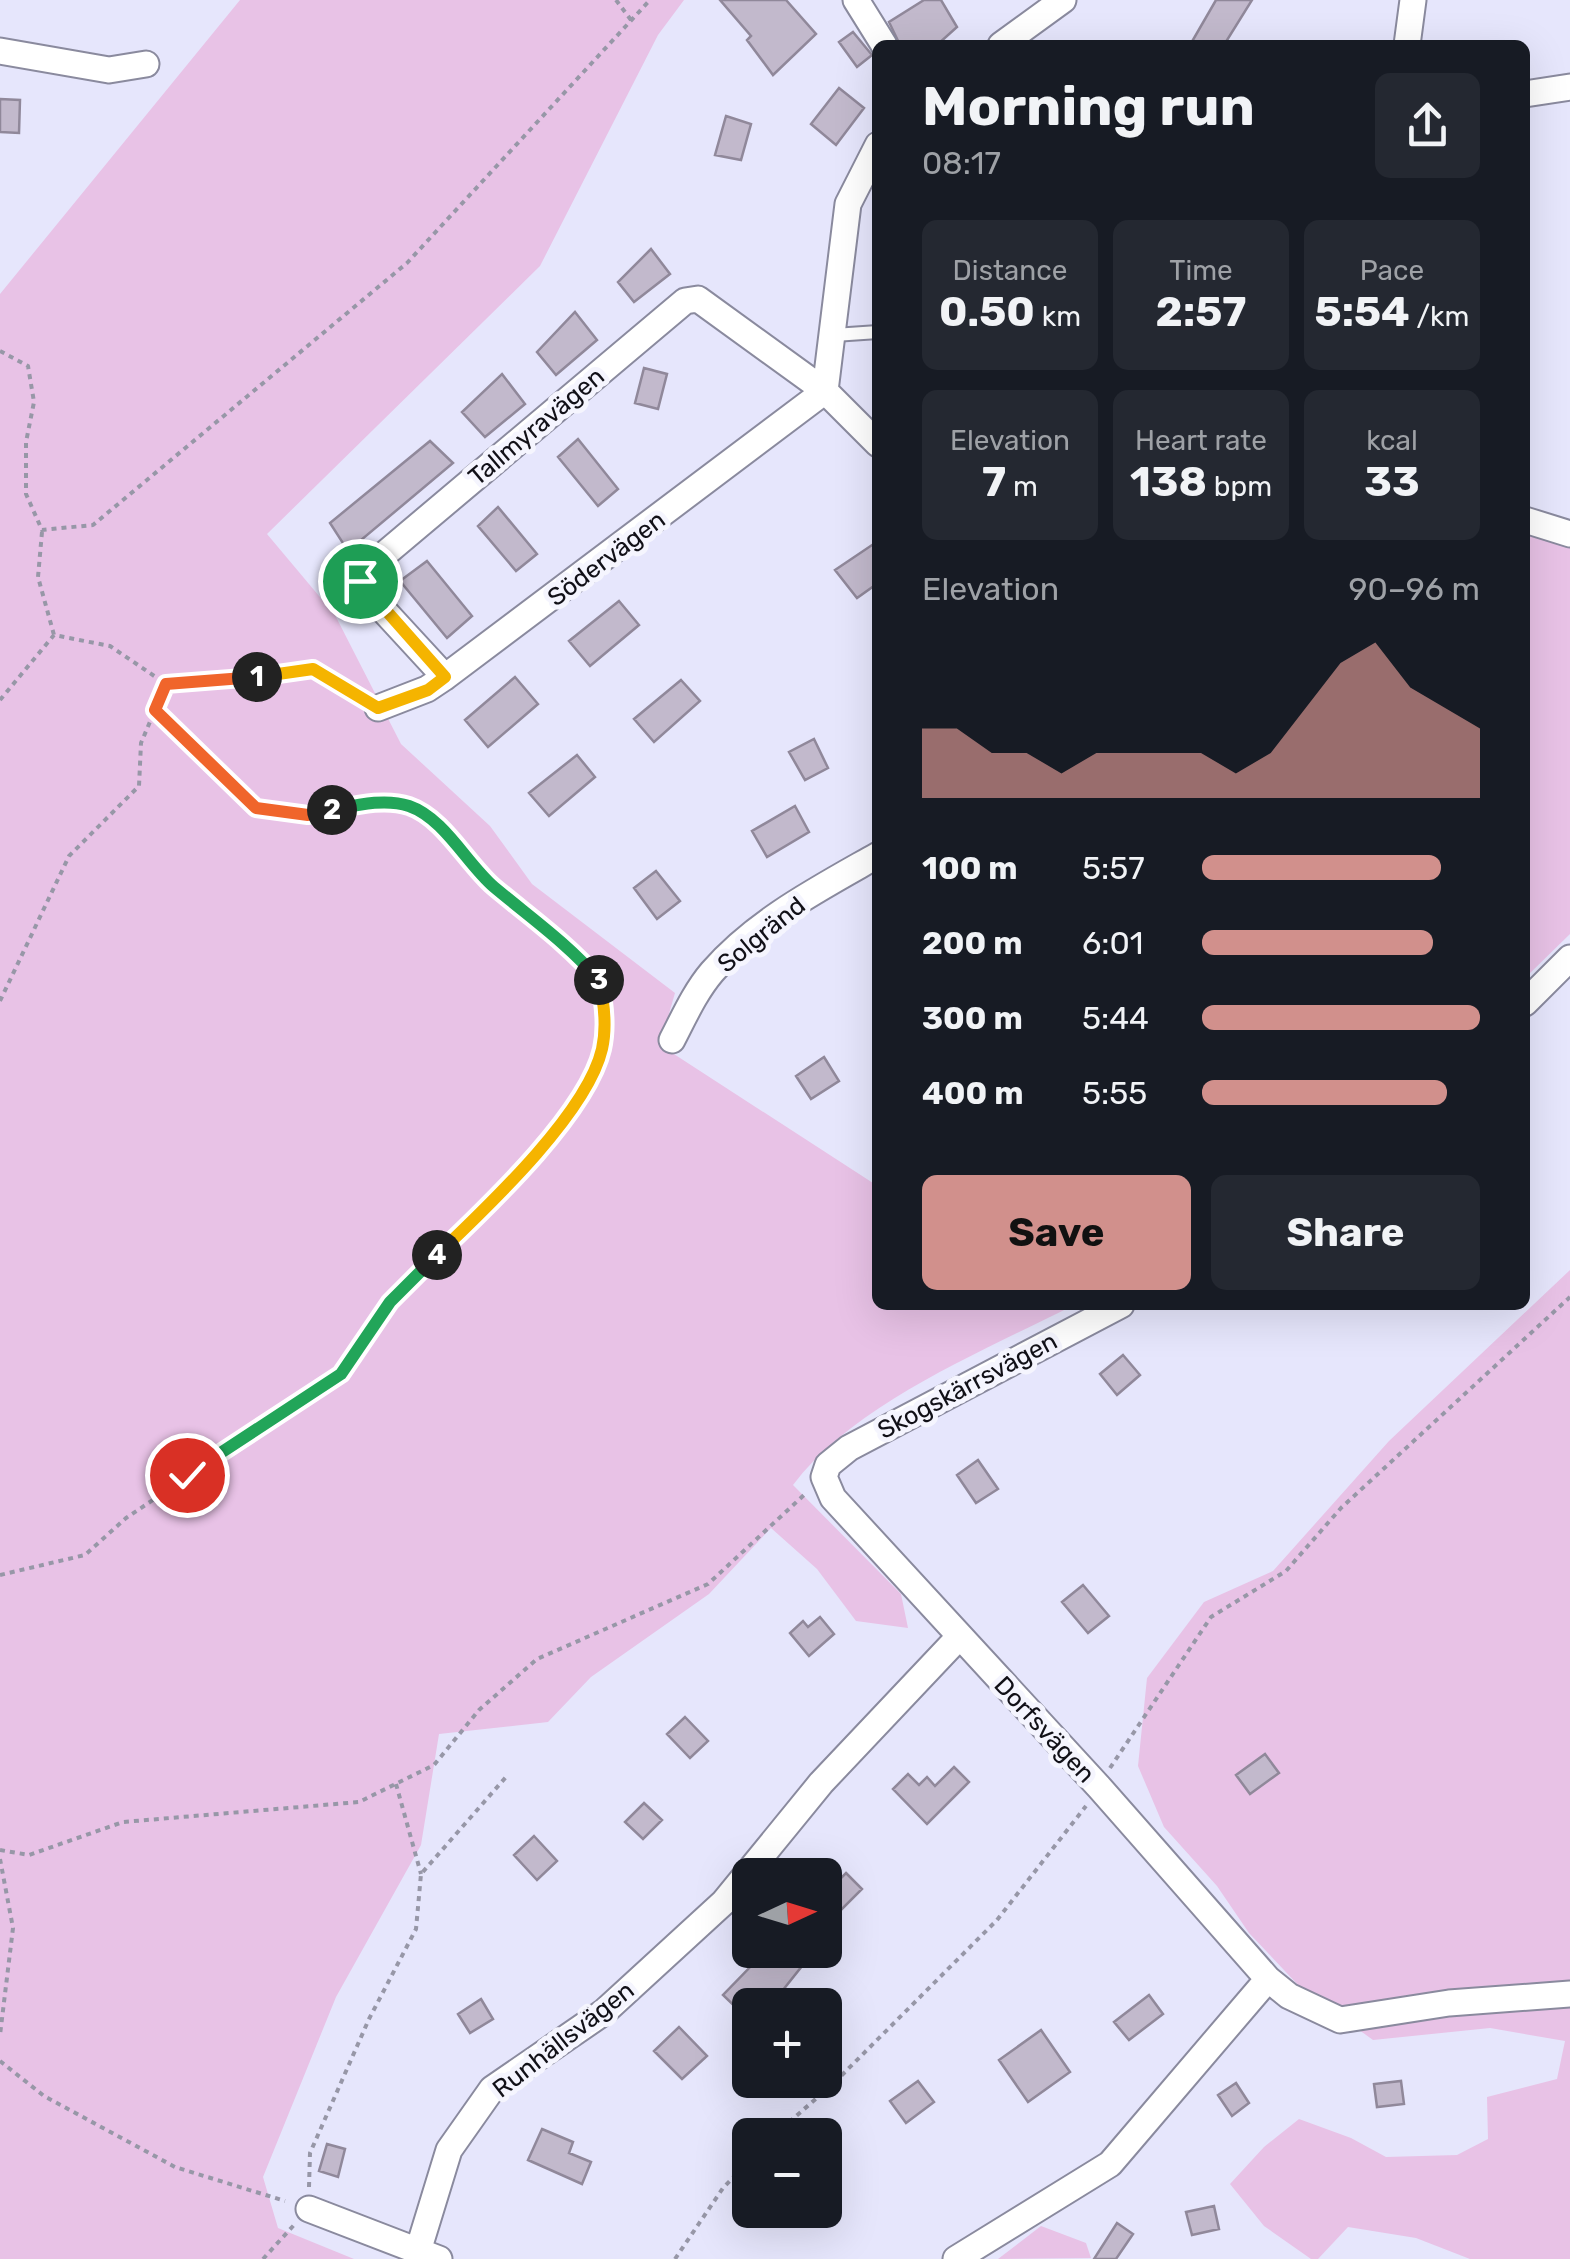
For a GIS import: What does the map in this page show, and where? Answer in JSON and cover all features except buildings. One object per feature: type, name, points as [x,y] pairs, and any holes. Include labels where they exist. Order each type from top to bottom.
[{"type":"street","points":[[856,0],[881,40]]},
{"type":"street","points":[[1009,40],[1064,0]]},
{"type":"street","points":[[1408,40],[1413,0]]},
{"type":"street","points":[[0,50],[110,70],[146,64]]},
{"type":"street","points":[[1530,93],[1570,87]]},
{"type":"street","points":[[872,157],[848,204],[826,391],[872,437]]},
{"type":"street","name":"Tallmyravägen","points":[[445,677],[363,588],[362,574],[685,301],[698,299],[826,391]]},
{"type":"street","name":"Södervägen","points":[[378,708],[428,690],[826,391]]},
{"type":"street","points":[[1530,522],[1570,534]]},
{"type":"street","name":"Solgränd","points":[[672,1040],[702,986],[726,959],[792,906],[872,859]]},
{"type":"street","points":[[1530,997],[1570,958]]},
{"type":"street","name":"Skogskärrsvägen","points":[[824,1477],[828,1465],[848,1448],[1111,1310]]},
{"type":"street","name":"Dorfsvägen","points":[[824,1477],[840,1507],[1099,1787],[1268,1980],[1288,1996],[1340,2020],[1449,2003],[1570,1994]]},
{"type":"street","name":"Runhällsvägen","points":[[428,2255],[449,2150],[492,2089],[604,2012],[724,1902],[822,1784],[959,1637]]},
{"type":"street","points":[[956,2259],[1110,2164],[1268,1980]]},
{"type":"street","points":[[309,2208],[428,2255]]},
{"type":"lane","points":[[834,335],[872,332]]},
{"type":"path","points":[[616,0],[632,21]]},
{"type":"path","points":[[42,530],[93,525],[406,262],[650,0]]},
{"type":"path","points":[[0,351],[28,366],[34,402],[26,442],[26,494],[42,530],[38,577],[54,635]]},
{"type":"path","points":[[54,635],[110,646],[166,684],[313,669],[378,708]]},
{"type":"path","points":[[0,700],[54,635]]},
{"type":"path","points":[[0,1001],[69,856],[139,786],[141,743],[166,684]]},
{"type":"path","points":[[0,1575],[85,1555],[156,1497],[341,1374],[390,1302],[478,1215],[580,1098],[602,1050],[604,1004],[599,979],[564,941],[492,885],[435,824],[411,806],[372,802],[308,815],[256,808],[155,710]]},
{"type":"path","points":[[794,2118],[832,2085],[997,1920],[1061,1843],[1212,1617],[1286,1571],[1341,1508],[1570,1297]]},
{"type":"path","points":[[0,1850],[29,1855],[123,1822],[359,1802],[434,1765],[479,1710],[537,1659],[708,1584],[824,1477]]},
{"type":"path","points":[[421,1874],[506,1777]]},
{"type":"path","points":[[263,2259],[309,2208],[310,2153],[369,2019],[416,1929],[421,1874],[396,1784]]},
{"type":"path","points":[[0,1859],[13,1928],[0,2035]]},
{"type":"path","points":[[0,2061],[44,2096],[175,2167],[309,2208]]},
{"type":"path","points":[[676,2259],[732,2179]]},
{"type":"shaded area","points":[[240,0],[684,0],[658,35],[540,266],[267,534],[335,615],[401,744],[490,826],[532,884],[675,993],[660,1045],[872,1182],[872,1310],[1064,1310],[885,1404],[819,1456],[793,1485],[901,1594],[908,1628],[856,1621],[817,1569],[771,1528],[709,1594],[591,1677],[548,1722],[439,1734],[421,1845],[336,1997],[263,2177],[278,2228],[354,2259],[0,2259],[0,294]]},
{"type":"shaded area","points":[[1530,535],[1570,539],[1570,934],[1530,973]]},
{"type":"shaded area","points":[[1570,1270],[1570,2259],[1470,2259],[1416,2238],[1348,2227],[1318,2259],[1311,2259],[1264,2226],[1230,2184],[1264,2147],[1299,2119],[1351,2138],[1386,2157],[1457,2155],[1488,2139],[1487,2097],[1557,2079],[1565,2041],[1490,2028],[1373,2040],[1301,1988],[1249,1933],[1217,1886],[1164,1827],[1138,1766],[1147,1678],[1204,1602],[1273,1571],[1389,1441]]},
{"type":"shaded area","points":[[1041,2226],[1086,2243],[1091,2258],[998,2259]]},
{"type":"route","points":[[187,1475],[341,1374],[390,1302],[478,1215],[580,1098],[602,1050],[604,1004],[599,979],[564,941],[492,885],[435,824],[411,806],[372,802],[308,815],[256,808],[155,710],[166,684],[313,669],[378,708],[428,690],[445,677],[360,581]]}]
